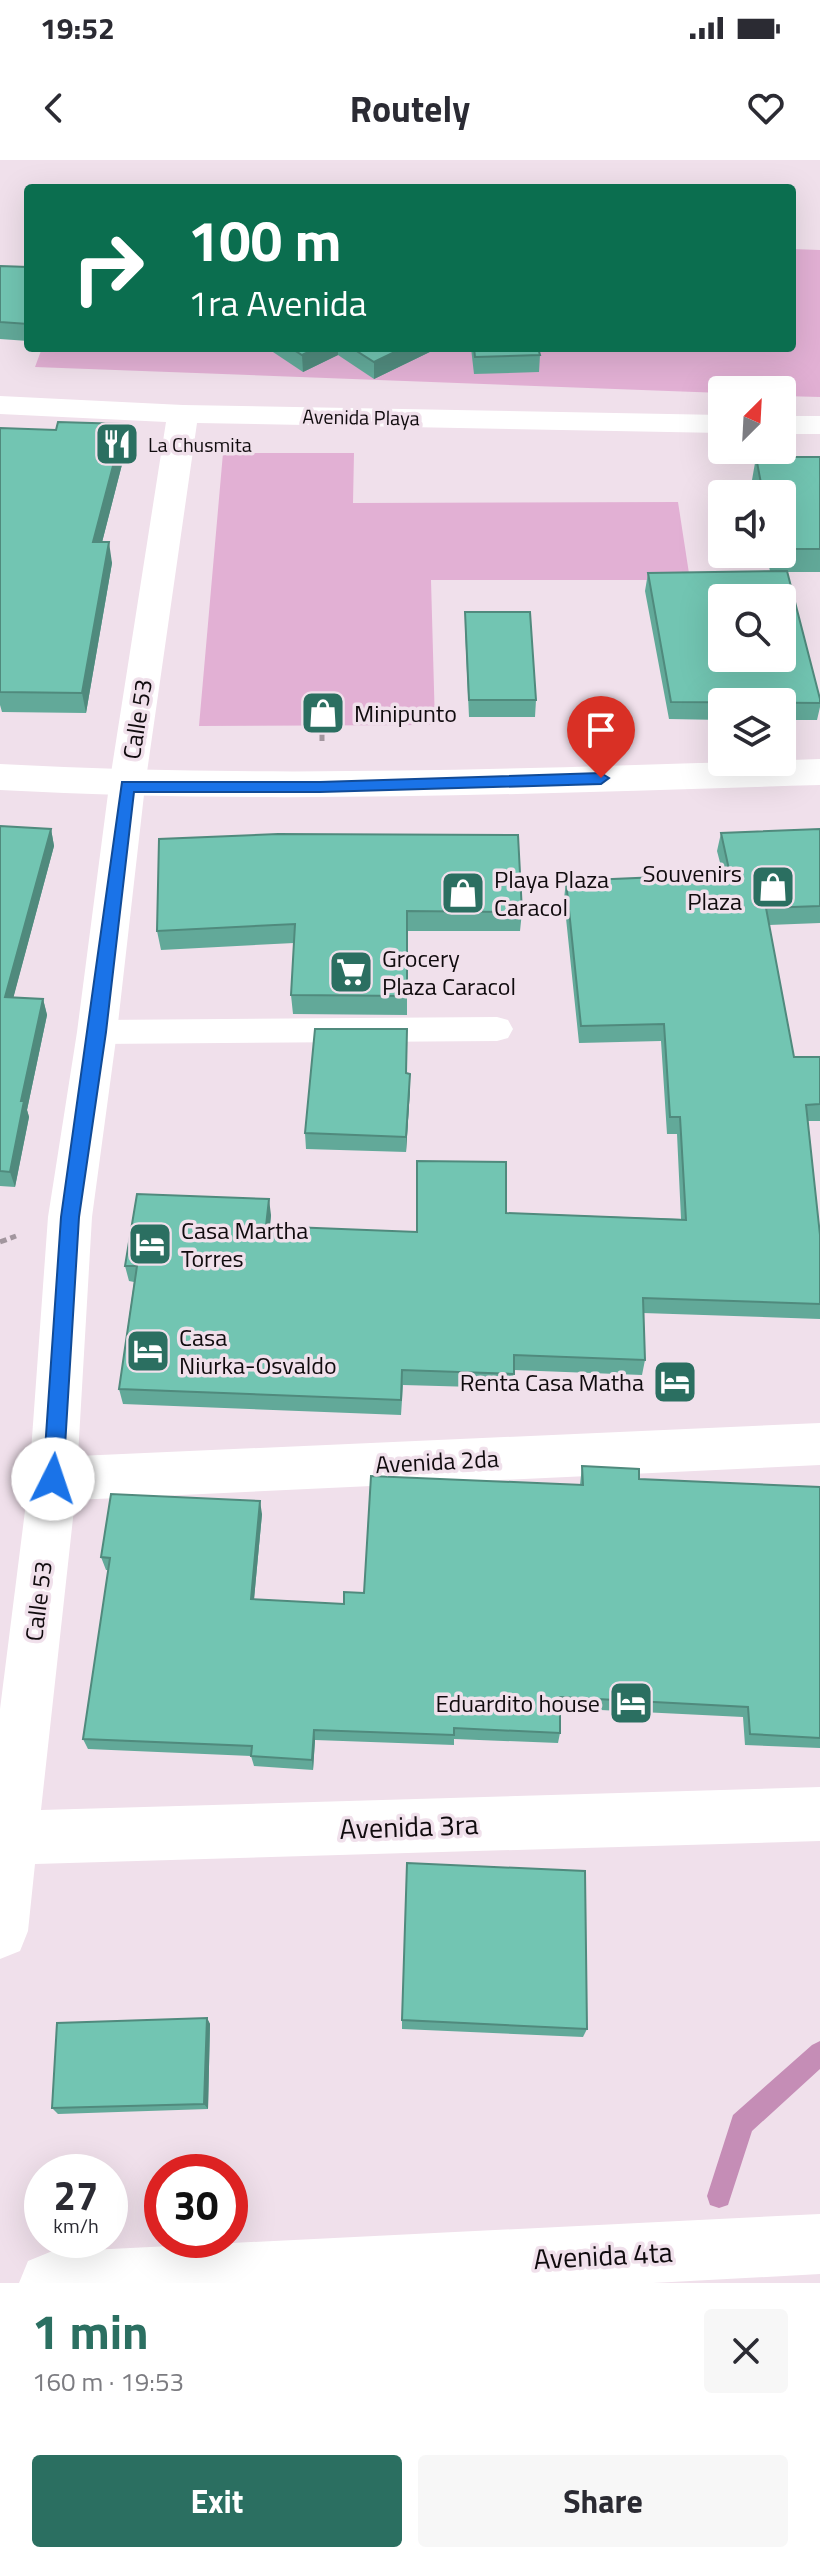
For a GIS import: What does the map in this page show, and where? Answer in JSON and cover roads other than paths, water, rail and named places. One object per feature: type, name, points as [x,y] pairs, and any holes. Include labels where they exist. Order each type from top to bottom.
[{"type":"street","name":"Avenida Playa","points":[[0,405],[183,414],[708,424]]},
{"type":"street","name":"Calle 53","points":[[0,1931],[5,1840],[53,1479],[70,1217],[97,1032],[127,786],[183,414]]},
{"type":"street","points":[[796,425],[820,425]]},
{"type":"street","points":[[0,777],[127,786],[320,787],[820,772]]},
{"type":"street","name":"Avenida 2da","points":[[53,1479],[820,1444]]},
{"type":"street","name":"Avenida 3ra","points":[[5,1840],[820,1814]]},
{"type":"street","name":"Avenida 4ta","points":[[50,2283],[820,2244]]},
{"type":"lane","points":[[97,1032],[497,1029]]},
{"type":"waterway","points":[[719,2196],[742,2124],[820,2053]]},
{"type":"place","name":"La Chusmita","points":[[117,444]]},
{"type":"place","name":"Minipunto","points":[[323,713]]},
{"type":"place","name":"Souvenirs Plaza","points":[[773,887]]},
{"type":"place","name":"Playa Plaza Caracol","points":[[463,893]]},
{"type":"place","name":"Grocery Plaza Caracol","points":[[351,972]]},
{"type":"place","name":"Casa Martha Torres","points":[[150,1244]]},
{"type":"place","name":"Casa Niurka-Osvaldo","points":[[148,1351]]},
{"type":"place","name":"Renta Casa Matha","points":[[675,1382]]},
{"type":"place","name":"Eduardito house","points":[[631,1703]]}]
